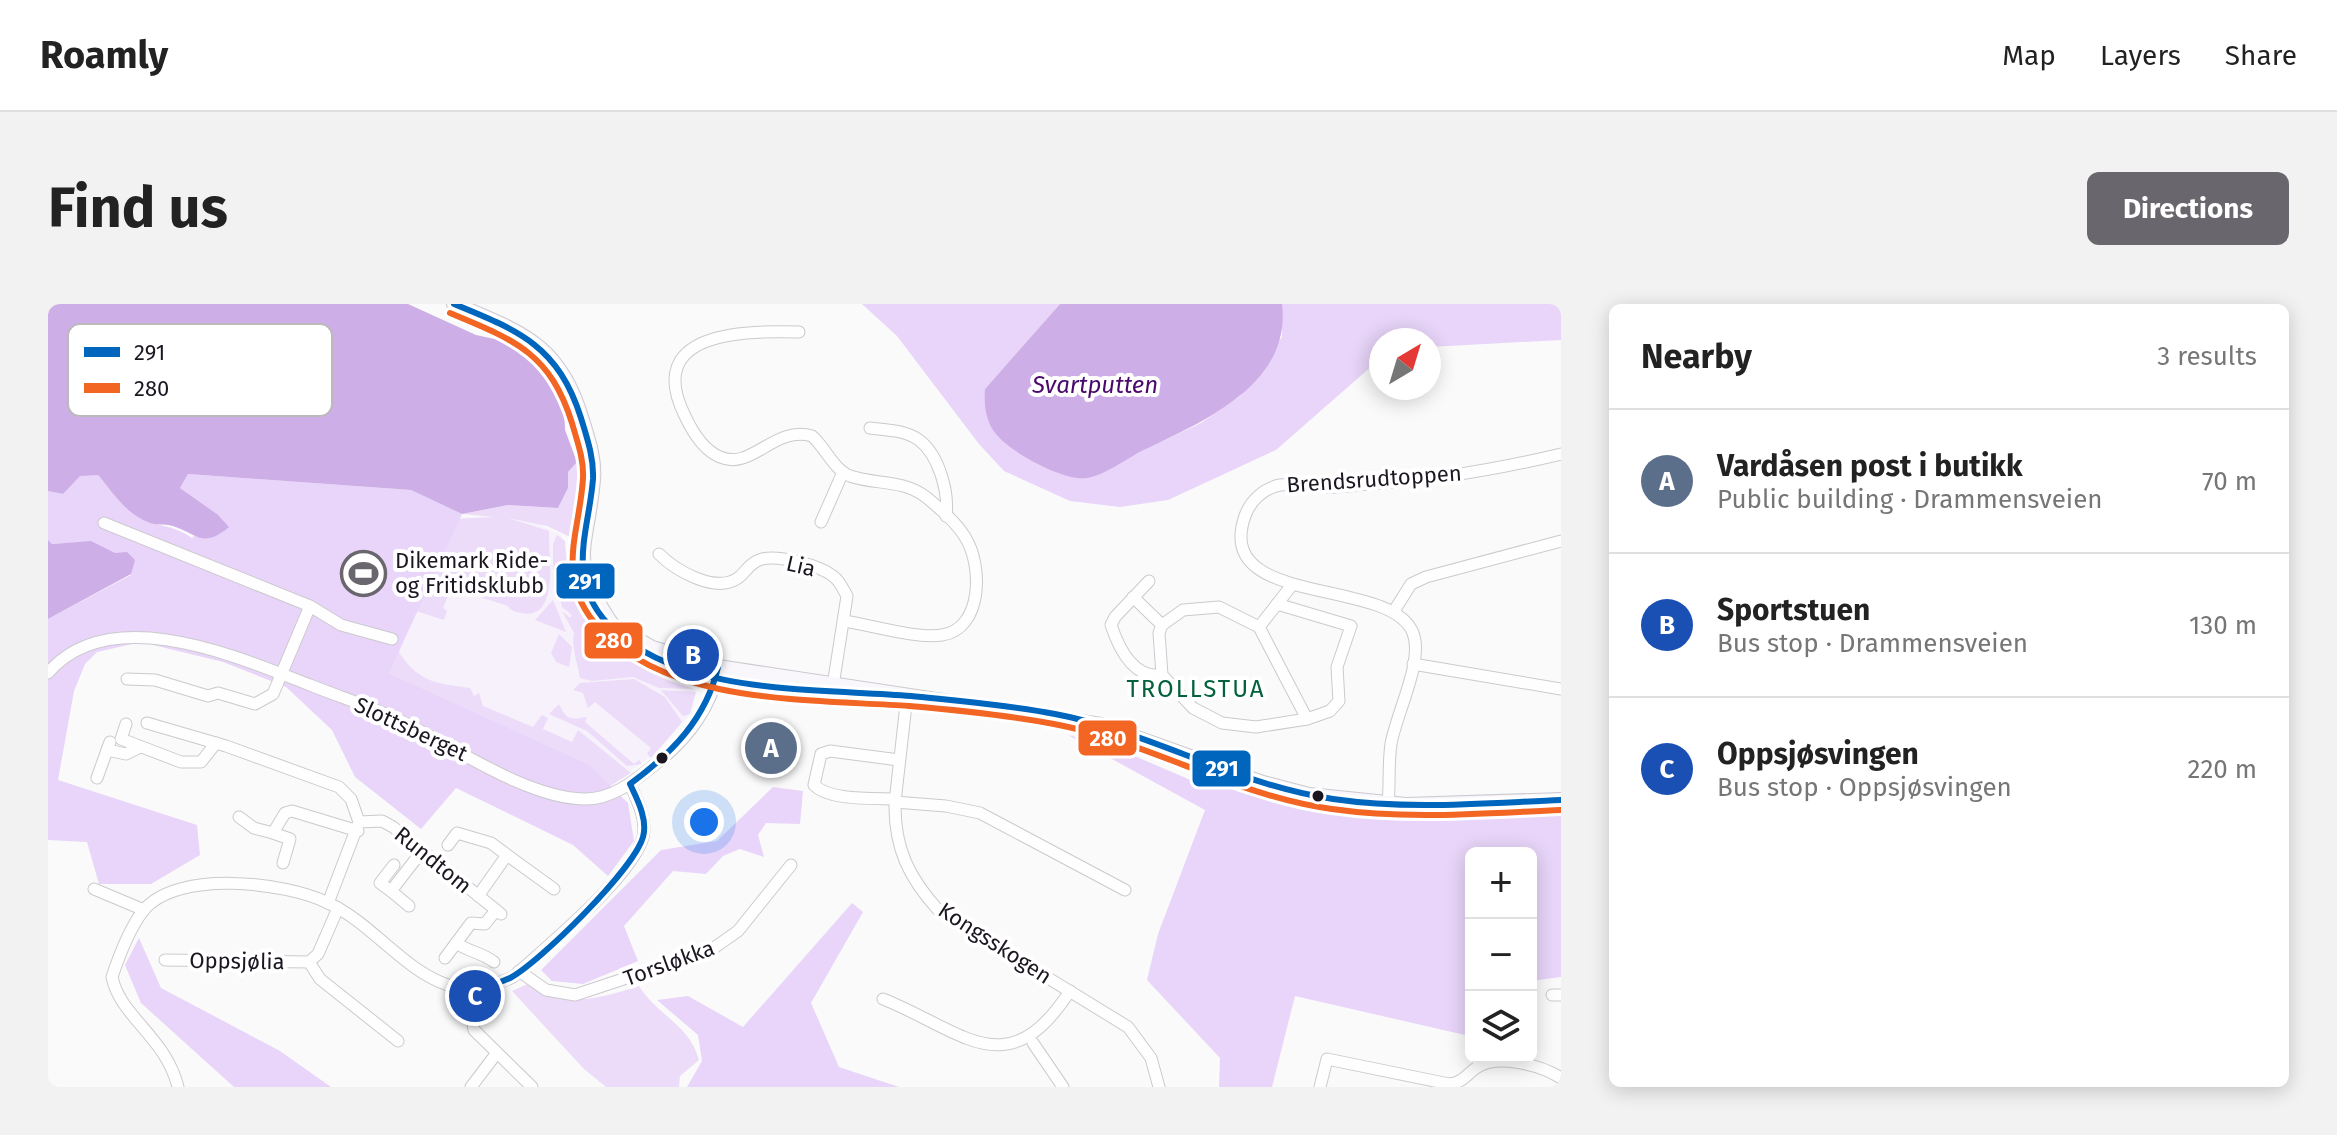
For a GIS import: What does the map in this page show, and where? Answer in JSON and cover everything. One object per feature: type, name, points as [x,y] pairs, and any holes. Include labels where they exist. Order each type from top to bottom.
[{"type":"main road","points":[[454,304],[529,337],[557,361],[571,384],[593,469],[581,557],[592,595],[611,624],[652,648],[717,673],[1075,719],[1131,734],[1287,790],[1331,799],[1388,805],[1561,800]]},
{"type":"street","points":[[799,332],[739,334],[698,343],[677,365],[677,395],[691,428],[717,456],[727,460],[746,457],[795,432],[812,436],[843,472],[907,487],[946,516],[966,538],[974,561],[974,606],[967,621],[957,631],[940,635],[844,621]]},
{"type":"street","points":[[870,428],[904,433],[928,450],[945,492],[946,516]]},
{"type":"street","name":"Brendsrudtoppen","points":[[1394,611],[1292,585],[1260,570],[1248,556],[1243,542],[1245,514],[1263,491],[1291,484],[1326,487],[1390,483],[1510,466],[1561,454]]},
{"type":"street","points":[[821,522],[843,472]]},
{"type":"street","points":[[104,523],[310,606],[349,628],[392,639]]},
{"type":"street","points":[[1388,805],[1391,746],[1413,664],[1414,635],[1394,611],[1411,584],[1426,577],[1561,541]]},
{"type":"street","name":"Lia","points":[[659,554],[689,575],[718,582],[738,578],[751,564],[762,559],[818,568],[841,583],[847,596],[832,688]]},
{"type":"street","points":[[1149,581],[1111,625],[1136,670],[1144,676],[1162,675]]},
{"type":"street","points":[[1259,627],[1292,585]]},
{"type":"street","points":[[1133,597],[1162,625]]},
{"type":"street","points":[[1277,604],[1351,626],[1337,667],[1339,701],[1330,711],[1307,719],[1256,727],[1222,723],[1193,708],[1162,675],[1159,633],[1162,625],[1183,610],[1204,606],[1229,610],[1259,627],[1307,719]]},
{"type":"street","points":[[127,679],[155,680],[208,696],[218,693],[255,704],[273,694],[310,606]]},
{"type":"street","name":"Slottsberget","points":[[48,673],[67,657],[91,645],[141,638],[197,645],[397,719],[514,778],[560,797],[586,800],[608,795],[630,784],[689,733],[717,673]]},
{"type":"street","points":[[1413,664],[1561,689]]},
{"type":"street","name":"Kongsskogen","points":[[907,696],[895,826],[901,855],[915,884],[939,911],[1128,1027],[1151,1058],[1159,1087]]},
{"type":"street","points":[[147,723],[216,743],[339,787],[351,799],[358,827],[333,906]]},
{"type":"street","points":[[126,724],[121,739],[181,762],[201,762],[216,743]]},
{"type":"street","points":[[97,778],[108,746],[126,754],[140,747]]},
{"type":"street","points":[[899,760],[830,751],[821,754],[814,785],[819,790],[833,793],[980,813],[1125,890]]},
{"type":"street","points":[[178,1087],[170,1062],[145,1026],[121,1001],[112,977],[144,910],[174,891],[202,885],[262,885],[333,906],[434,979],[468,989],[490,986],[519,971],[621,873],[638,851],[644,820],[630,784]]},
{"type":"street","name":"Rundtom","points":[[273,833],[285,813],[292,811],[358,827],[382,821],[422,851],[442,853],[478,896],[499,912],[485,924],[471,923],[456,943]]},
{"type":"street","points":[[239,817],[254,828],[291,835],[283,863]]},
{"type":"street","points":[[442,853],[457,833],[491,843],[554,889]]},
{"type":"street","points":[[391,891],[422,851]]},
{"type":"street","points":[[478,896],[507,855]]},
{"type":"street","points":[[404,874],[390,862],[380,883],[409,906]]},
{"type":"street","name":"Torsløkka","points":[[519,971],[546,990],[575,995],[711,950],[746,923],[791,865]]},
{"type":"street","points":[[94,889],[144,910]]},
{"type":"street","name":"Oppsjølia","points":[[165,960],[309,962],[318,954],[333,906]]},
{"type":"street","points":[[445,958],[456,943],[465,949],[478,950],[494,962]]},
{"type":"street","name":"Oppsjølia","points":[[309,962],[320,979],[398,1041]]},
{"type":"street","points":[[468,989],[474,1030],[532,1087]]},
{"type":"street","name":"Kongsskogen","points":[[1033,1043],[1051,1023],[1070,991]]},
{"type":"street","points":[[883,999],[980,1051],[1009,1050],[1033,1043],[1063,1087]]},
{"type":"street","points":[[471,1087],[496,1054]]},
{"type":"street","points":[[1320,1087],[1327,1059],[1461,1085],[1477,1066],[1489,1062],[1537,1066],[1561,1078]]},
{"type":"shaded area","points":[[862,304],[1060,304],[985,389],[1038,463],[1055,472],[1086,478],[1201,423],[1240,396],[1282,337],[1282,304],[1561,304],[1561,340],[1441,346],[1441,328],[1369,328],[1369,369],[1276,450],[1168,500],[1120,507],[1070,501],[1004,471],[979,444],[897,336]]},
{"type":"shaded area","points":[[577,462],[581,463],[582,480],[570,537],[547,526],[508,518],[549,531],[550,583],[542,607],[534,613],[518,613],[508,606],[425,579],[456,519],[494,517],[462,514],[508,505],[558,508],[568,488],[568,472]]},
{"type":"shaded area","points":[[188,474],[411,490],[462,514],[389,673],[588,764],[628,803],[634,841],[608,876],[573,845],[456,788],[421,829],[355,777],[332,730],[286,687],[223,662],[141,642],[97,652],[85,664],[74,691],[58,780],[197,825],[200,855],[151,884],[99,884],[87,842],[48,840],[48,619],[131,575],[113,555],[97,545],[52,544],[48,540],[48,491],[63,494],[80,475],[98,475],[139,516],[192,538],[217,514],[180,488]]},
{"type":"shaded area","points":[[504,516],[538,524],[561,535],[574,591],[602,634],[634,660],[696,688],[690,714],[657,752],[599,793],[389,673],[452,517]]},
{"type":"shaded area","points":[[557,535],[565,541],[567,563],[581,602],[604,635],[637,661],[694,689],[659,688],[633,677],[592,681],[580,678],[574,633],[562,611],[570,618],[572,615],[562,607],[557,585],[553,587],[553,544]]},
{"type":"shaded area","points":[[427,584],[449,593],[443,608],[447,611],[444,620],[413,610]]},
{"type":"shaded area","points":[[553,600],[566,632],[535,620]]},
{"type":"shaded area","points":[[559,634],[572,647],[569,667],[556,662],[551,653]]},
{"type":"shaded area","points":[[392,640],[407,663],[423,677],[470,688],[474,696],[479,693],[483,706],[533,727],[542,715],[548,718],[543,729],[572,742],[578,730],[631,773],[599,793],[588,764],[389,673]]},
{"type":"shaded area","points":[[634,679],[665,697],[682,722],[651,758],[647,754],[651,748],[595,702],[588,708],[583,693],[573,690],[580,683]]},
{"type":"shaded area","points":[[661,690],[696,692],[690,714],[683,716]]},
{"type":"shaded area","points":[[559,704],[570,718],[587,717],[585,722],[634,764],[639,760],[642,764],[627,766],[587,731],[549,714]]},
{"type":"shaded area","points":[[1068,735],[1109,745],[1202,785],[1214,783],[1283,803],[1383,820],[1561,808],[1561,977],[1537,980],[1537,847],[1465,847],[1465,1035],[1295,996],[1272,1087],[1219,1087],[1220,1058],[1147,980],[1158,934],[1205,810]]},
{"type":"shaded area","points":[[773,787],[803,791],[800,824],[766,823],[758,835],[764,857],[740,849],[723,856],[706,874],[673,871],[624,926],[638,961],[583,984],[552,981],[541,970],[661,850],[717,841]]},
{"type":"shaded area","points":[[852,903],[863,912],[811,1003],[839,1067],[899,1087],[687,1087],[702,1061],[698,1035],[657,1000],[688,996],[743,1027]]},
{"type":"shaded area","points":[[139,938],[161,988],[280,1051],[331,1087],[234,1087],[141,1003],[125,965]]},
{"type":"shaded area","points":[[530,983],[557,997],[570,999],[596,997],[639,986],[688,1037],[699,1060],[680,1076],[679,1087],[606,1087],[584,1069],[512,991]]},
{"type":"water","points":[[48,304],[408,304],[476,335],[504,341],[529,357],[549,379],[564,409],[565,430],[577,462],[568,472],[568,488],[558,508],[508,505],[462,514],[411,490],[188,474],[180,488],[217,514],[229,527],[220,534],[206,538],[173,526],[145,521],[129,511],[98,475],[80,476],[63,494],[48,491]]},
{"type":"water","name":"Svartputten","points":[[1060,304],[1282,304],[1281,332],[1273,357],[1258,378],[1238,397],[1191,427],[1108,470],[1087,478],[1077,478],[1050,470],[1010,446],[993,430],[985,405],[985,389]]},
{"type":"water","points":[[48,540],[52,544],[91,541],[115,553],[127,552],[135,560],[131,574],[48,619]]},
{"type":"transit line","name":"291","points":[[454,304],[498,323],[534,344],[561,374],[581,418],[592,463],[593,479],[583,554],[587,589],[595,607],[608,624],[638,648],[672,665],[710,677],[751,684],[911,696],[1055,714],[1125,733],[1262,782],[1333,799],[1418,805],[1561,800]]},
{"type":"transit line","name":"280","points":[[450,313],[511,341],[527,352],[553,380],[572,423],[582,464],[573,555],[577,592],[600,629],[630,654],[665,673],[745,694],[945,709],[1054,724],[1124,743],[1261,793],[1332,809],[1418,815],[1561,810]]},
{"type":"transit line","name":"291","points":[[450,986],[496,983],[524,969],[584,914],[623,870],[636,852],[644,830],[643,816],[630,784],[660,760],[696,719],[718,667]]},
{"type":"place","name":"Dikemark Ride- og Fritidsklubb","points":[[364,573]]},
{"type":"place","name":"Sportstuen","points":[[693,655]]},
{"type":"place","name":"Vardåsen post i butikk","points":[[771,748]]},
{"type":"place","name":"Oppsjøsvingen","points":[[475,996]]},
{"type":"district","name":"TROLLSTUA","points":[[1196,689]]}]
